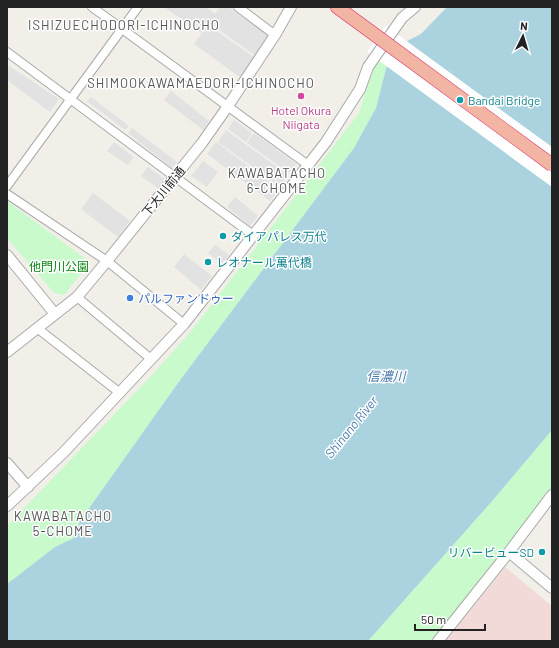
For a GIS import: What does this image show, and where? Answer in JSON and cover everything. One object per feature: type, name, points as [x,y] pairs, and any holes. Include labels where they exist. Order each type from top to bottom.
[{"type":"highway","points":[[337,7],[552,165]]},
{"type":"street","points":[[92,7],[308,165]]},
{"type":"street","points":[[7,186],[138,7]]},
{"type":"street","points":[[238,7],[275,35]]},
{"type":"street","name":"下大川前通","points":[[7,352],[77,297],[107,261],[175,177],[228,106],[275,35],[291,7]]},
{"type":"street","points":[[7,506],[64,452],[184,324],[326,142],[360,89],[368,67],[402,18],[415,7]]},
{"type":"street","points":[[7,52],[253,235]]},
{"type":"street","points":[[7,194],[107,261],[184,324]]},
{"type":"street","points":[[7,255],[55,314]]},
{"type":"street","points":[[77,297],[151,359]]},
{"type":"street","points":[[37,328],[120,393]]},
{"type":"street","points":[[7,463],[28,487]]},
{"type":"street","points":[[438,641],[552,495]]},
{"type":"street","points":[[508,552],[552,588]]},
{"type":"shaded area","points":[[164,7],[206,7],[215,14],[220,7],[229,7],[270,37],[256,56],[209,23],[201,33]]},
{"type":"shaded area","points":[[208,25],[255,58],[241,78],[194,44]]},
{"type":"shaded area","points":[[9,66],[59,99],[50,112],[7,80],[7,70]]},
{"type":"shaded area","points":[[171,91],[209,121],[203,130],[164,100]]},
{"type":"shaded area","points":[[91,97],[129,126],[125,130],[87,101]]},
{"type":"shaded area","points":[[234,120],[252,133],[246,142],[228,129]]},
{"type":"shaded area","points":[[132,128],[177,162],[172,168],[128,133]]},
{"type":"shaded area","points":[[226,130],[288,175],[280,187],[218,142]]},
{"type":"shaded area","points":[[254,133],[296,164],[289,173],[247,143]]},
{"type":"shaded area","points":[[114,142],[134,157],[128,165],[107,151]]},
{"type":"shaded area","points":[[216,142],[279,189],[270,201],[207,154]]},
{"type":"shaded area","points":[[203,161],[218,172],[207,187],[191,176]]},
{"type":"shaded area","points":[[148,167],[166,180],[159,189],[141,176]]},
{"type":"shaded area","points":[[93,193],[130,221],[118,237],[81,209]]},
{"type":"shaded area","points":[[235,197],[258,216],[250,226],[227,207]]},
{"type":"shaded area","points":[[215,245],[229,255],[222,264],[208,253]]},
{"type":"shaded area","points":[[184,254],[212,276],[201,290],[174,267]]},
{"type":"shaded area","points":[[505,567],[552,606],[552,641],[446,641]]},
{"type":"green space","points":[[377,61],[387,65],[376,108],[354,148],[178,383],[80,521],[74,538],[55,547],[7,584],[7,526],[153,374],[192,330],[359,113]]},
{"type":"green space","name":"他門川公園","points":[[7,201],[87,260],[88,265],[64,295],[54,293],[7,238]]},
{"type":"green space","points":[[552,430],[552,488],[479,580],[460,609],[435,641],[368,641],[493,500]]},
{"type":"water","name":"信濃川","points":[[447,7],[552,7],[552,430],[493,500],[368,641],[7,641],[7,584],[55,547],[74,538],[80,521],[178,383],[354,148],[376,108],[387,65],[407,41],[421,34]]},
{"type":"pier","name":"Bandai Bridge","points":[[386,26],[552,147],[552,187],[367,52]]},
{"type":"place","name":"Hotel Okura Niigata","points":[[301,96]]},
{"type":"place","name":"Bandai Bridge","points":[[460,100]]},
{"type":"place","name":"ダイアパレス万代","points":[[223,236]]},
{"type":"place","name":"レオナール萬代橋","points":[[208,262]]},
{"type":"place","name":"パルファンドゥー","points":[[130,298]]},
{"type":"place","name":"リバービューSD","points":[[542,552]]},
{"type":"district","name":"ISHIZUECHODORI-ICHINOCHO","points":[[124,25]]},
{"type":"district","name":"SHIMOOKAWAMAEDORI-ICHINOCHO","points":[[201,83]]},
{"type":"district","name":"KAWABATACHO 6-CHOME","points":[[277,180]]},
{"type":"district","name":"KAWABATACHO 5-CHOME","points":[[63,524]]},
{"type":"water label","name":"Shinano River","points":[[351,427]]}]
